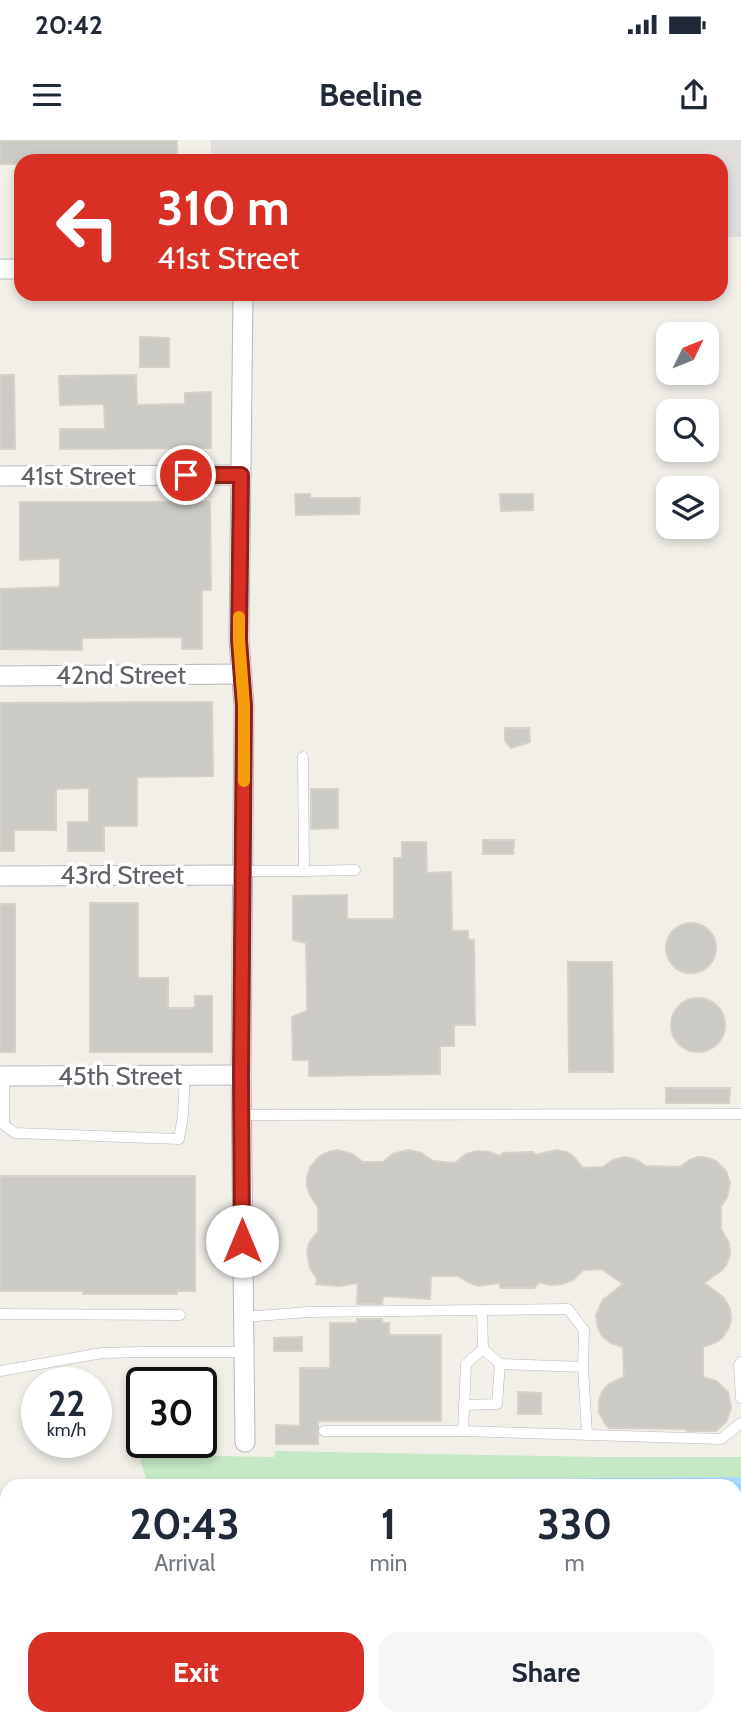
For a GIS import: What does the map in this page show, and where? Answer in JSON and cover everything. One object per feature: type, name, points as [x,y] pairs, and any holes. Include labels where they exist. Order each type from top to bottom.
[{"type":"street","points":[[243,301],[239,640],[244,706],[241,1115],[245,1442]]},
{"type":"street","name":"41st Street","points":[[0,476],[241,475]]},
{"type":"street","name":"42nd Street","points":[[0,676],[242,674]]},
{"type":"street","name":"43rd Street","points":[[0,876],[244,873]]},
{"type":"street","name":"45th Street","points":[[2,1076],[241,1075]]},
{"type":"lane","points":[[303,757],[304,871]]},
{"type":"lane","points":[[244,873],[355,870]]},
{"type":"lane","points":[[2,1076],[4,1125],[15,1133],[179,1139],[185,1075]]},
{"type":"lane","points":[[241,1115],[741,1114]]},
{"type":"lane","points":[[243,1317],[308,1312],[568,1309],[584,1330],[587,1434]]},
{"type":"lane","points":[[482,1310],[483,1349],[500,1364],[583,1367]]},
{"type":"lane","points":[[0,1314],[180,1315]]},
{"type":"lane","points":[[463,1431],[466,1364],[483,1349]]},
{"type":"lane","points":[[0,1371],[102,1353],[244,1352]]},
{"type":"lane","points":[[741,1362],[741,1398]]},
{"type":"lane","points":[[464,1405],[497,1404],[500,1364]]},
{"type":"lane","points":[[324,1431],[463,1431],[721,1439],[741,1423]]},
{"type":"shaded area","points":[[211,140],[741,140],[741,237],[728,237],[728,154],[211,154]]},
{"type":"green space","points":[[276,1451],[741,1457],[741,1477],[147,1479],[140,1460],[217,1456],[274,1457]]},
{"type":"water","points":[[741,1477],[741,1479],[482,1479]]},
{"type":"building","points":[[0,140],[177,140],[177,154],[14,154],[14,164],[0,164]]},
{"type":"building","points":[[140,337],[169,338],[169,367],[140,367]]},
{"type":"building","points":[[0,375],[14,375],[15,449],[0,449]]},
{"type":"building","points":[[136,375],[137,405],[185,404],[185,393],[211,392],[211,448],[60,449],[60,429],[105,429],[104,404],[60,405],[59,376]]},
{"type":"building","points":[[295,494],[310,494],[310,498],[360,498],[359,514],[296,515]]},
{"type":"building","points":[[500,494],[533,494],[533,510],[501,511]]},
{"type":"building","points":[[20,502],[210,502],[211,590],[202,590],[202,649],[182,649],[182,637],[82,638],[82,650],[0,649],[0,589],[60,587],[60,558],[20,560]]},
{"type":"building","points":[[212,702],[213,776],[137,777],[137,826],[104,826],[104,851],[68,851],[68,822],[89,822],[89,788],[56,789],[56,830],[14,830],[14,851],[0,851],[0,703]]},
{"type":"building","points":[[505,728],[529,728],[530,742],[511,748],[505,741]]},
{"type":"building","points":[[311,789],[338,789],[338,828],[311,829]]},
{"type":"building","points":[[483,840],[514,840],[513,854],[483,854]]},
{"type":"building","points":[[402,842],[426,842],[427,873],[451,872],[452,931],[468,931],[468,940],[474,940],[475,1025],[454,1025],[454,1046],[440,1046],[440,1074],[309,1076],[309,1060],[293,1060],[292,1017],[307,1011],[307,988],[306,943],[293,940],[293,896],[347,895],[347,919],[394,919],[394,858],[402,858]]},
{"type":"building","points":[[90,903],[138,903],[138,978],[168,978],[168,1008],[195,1008],[195,996],[212,996],[212,1052],[90,1052]]},
{"type":"building","points":[[0,904],[15,904],[15,1052],[0,1052]]},
{"type":"building","points":[[691,923],[708,931],[716,948],[708,965],[691,973],[674,965],[666,948],[674,931]]},
{"type":"building","points":[[568,962],[612,962],[613,1072],[569,1072]]},
{"type":"building","points":[[698,998],[717,1006],[725,1025],[717,1044],[698,1052],[679,1044],[671,1025],[679,1006]]},
{"type":"building","points":[[666,1088],[730,1088],[729,1103],[666,1103]]},
{"type":"building","points":[[337,1150],[352,1154],[363,1162],[383,1162],[393,1154],[408,1150],[421,1153],[433,1161],[455,1163],[466,1154],[477,1151],[500,1156],[503,1153],[533,1152],[535,1155],[557,1150],[573,1156],[583,1168],[603,1167],[613,1160],[625,1157],[637,1160],[645,1166],[680,1167],[698,1157],[716,1161],[726,1171],[730,1183],[727,1197],[721,1206],[721,1229],[729,1243],[730,1255],[722,1270],[704,1283],[724,1298],[730,1309],[731,1319],[722,1338],[703,1347],[703,1377],[716,1381],[728,1392],[731,1408],[726,1422],[716,1431],[609,1428],[605,1424],[599,1412],[599,1400],[609,1384],[624,1377],[623,1347],[603,1337],[596,1315],[603,1300],[623,1284],[602,1269],[583,1270],[573,1280],[562,1284],[539,1282],[534,1288],[501,1288],[499,1283],[478,1286],[458,1276],[431,1276],[430,1299],[383,1296],[382,1304],[357,1304],[358,1283],[339,1286],[316,1284],[317,1279],[310,1268],[307,1253],[309,1243],[318,1232],[318,1207],[310,1195],[307,1178],[310,1167],[319,1157]]},
{"type":"building","points":[[0,1176],[195,1176],[195,1291],[177,1291],[177,1294],[83,1294],[83,1291],[0,1291]]},
{"type":"building","points":[[357,1319],[382,1319],[382,1323],[389,1323],[389,1335],[441,1335],[441,1421],[318,1421],[318,1444],[276,1444],[276,1425],[300,1426],[300,1368],[330,1368],[330,1323],[357,1323]]},
{"type":"building","points":[[302,1337],[302,1351],[274,1351],[274,1338]]},
{"type":"building","points":[[518,1392],[541,1393],[541,1414],[518,1414]]},
{"type":"slow traffic","points":[[239,617],[244,706],[244,781]]},
{"type":"route","points":[[186,475],[241,475],[239,640],[244,706],[242,1241]]}]
